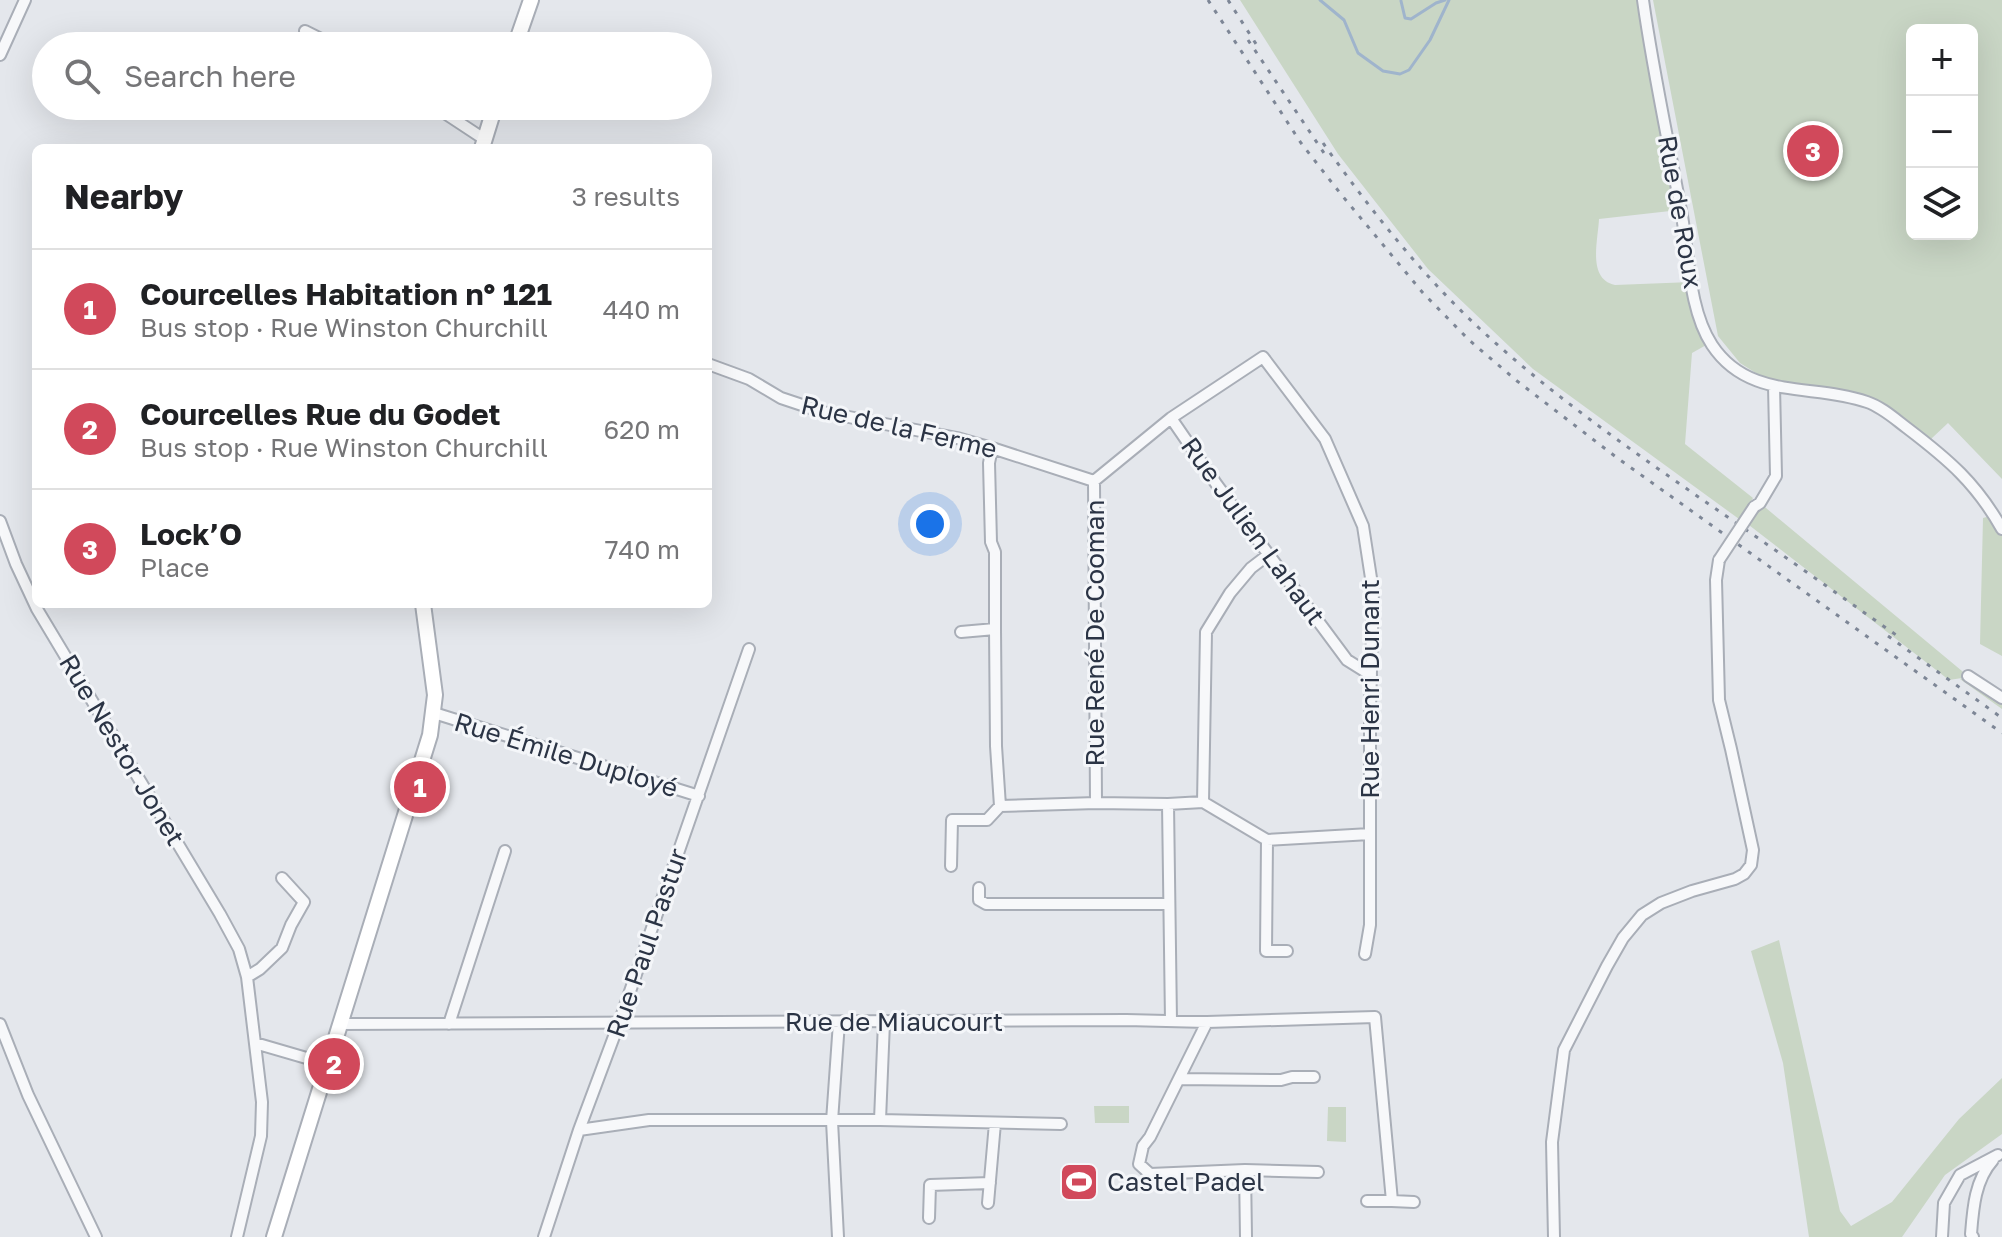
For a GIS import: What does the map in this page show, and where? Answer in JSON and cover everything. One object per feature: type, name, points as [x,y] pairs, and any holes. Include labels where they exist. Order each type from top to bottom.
[{"type":"main road","points":[[520,32],[531,0]]},
{"type":"main road","points":[[483,143],[490,120]]},
{"type":"main road","points":[[274,1237],[430,735],[435,695],[424,608]]},
{"type":"street","points":[[0,55],[25,0]]},
{"type":"street","name":"Rue de Roux","points":[[1643,0],[1700,322],[1713,347],[1730,365],[1752,380],[1866,401],[1886,412],[1965,476],[2002,529]]},
{"type":"street","points":[[453,120],[483,143]]},
{"type":"street","name":"Rue René De Cooman","points":[[1096,803],[1094,481],[1171,418],[1263,357]]},
{"type":"street","name":"Rue Henri Dunant","points":[[1263,357],[1325,439],[1363,526],[1373,591],[1370,925],[1365,954]]},
{"type":"street","name":"Rue de la Ferme","points":[[712,365],[749,379],[781,398],[823,412],[957,438],[1094,481]]},
{"type":"street","points":[[1554,1237],[1552,1142],[1564,1050],[1607,966],[1623,938],[1642,915],[1661,903],[1735,879],[1751,865],[1753,850],[1719,700],[1716,580],[1719,560],[1776,476],[1774,386]]},
{"type":"street","name":"Rue Julien Lahaut","points":[[1171,418],[1347,660],[1371,675]]},
{"type":"street","points":[[992,448],[989,463],[991,542],[995,552],[996,746],[1000,806]]},
{"type":"street","name":"Rue Nestor Jonet","points":[[0,521],[32,598]]},
{"type":"street","points":[[1203,802],[1206,632],[1232,590],[1251,568],[1268,555]]},
{"type":"street","name":"Rue Nestor Jonet","points":[[37,608],[239,949],[247,977],[262,1102],[261,1136],[237,1237]]},
{"type":"street","points":[[961,632],[995,629]]},
{"type":"street","name":"Rue Paul Pastur","points":[[544,1237],[749,649]]},
{"type":"street","points":[[1968,676],[2002,698]]},
{"type":"street","name":"Rue Émile Duployé","points":[[434,713],[699,796]]},
{"type":"street","points":[[951,866],[952,820],[987,820],[1000,806],[1203,802],[1267,840],[1370,834]]},
{"type":"street","points":[[1168,804],[1171,1021]]},
{"type":"street","points":[[1267,840],[1266,951],[1287,951]]},
{"type":"street","points":[[449,1024],[505,851]]},
{"type":"street","points":[[247,977],[282,948],[304,902],[282,878]]},
{"type":"street","points":[[979,888],[979,900],[986,904],[1169,904]]},
{"type":"street","name":"Rue de Miaucourt","points":[[339,1024],[1207,1022],[1375,1017],[1392,1201]]},
{"type":"street","points":[[838,1237],[832,1121],[839,1022]]},
{"type":"street","points":[[880,1120],[884,1022]]},
{"type":"street","points":[[1207,1022],[1143,1146],[1139,1164],[1150,1174],[1245,1170],[1318,1172]]},
{"type":"street","points":[[0,1024],[28,1095],[96,1237]]},
{"type":"street","points":[[255,1043],[327,1064]]},
{"type":"street","points":[[1179,1079],[1281,1080],[1314,1077]]},
{"type":"street","points":[[579,1130],[649,1120],[1061,1124]]},
{"type":"street","points":[[988,1203],[995,1123]]},
{"type":"street","points":[[1942,1237],[1944,1203],[1960,1175],[2000,1153]]},
{"type":"street","points":[[1973,1237],[1974,1199],[1988,1166],[2000,1153]]},
{"type":"street","points":[[1245,1170],[1246,1237]]},
{"type":"street","points":[[929,1218],[930,1185],[990,1183]]},
{"type":"street","points":[[1367,1201],[1414,1202]]},
{"type":"green space","points":[[1240,0],[1641,0],[1673,202],[1679,210],[1599,219],[1597,267],[1606,281],[1615,285],[1692,282],[1708,344],[1692,353],[1685,444],[1753,498],[1739,519],[1533,369],[1428,269],[1338,154]]},
{"type":"green space","points":[[1653,0],[2002,0],[2002,479],[1948,423],[1931,439],[1875,399],[1770,382],[1740,363],[1718,336]]},
{"type":"green space","points":[[1760,503],[1968,676],[2002,699],[2002,709],[1962,678],[1949,680],[1745,522]]},
{"type":"green space","points":[[1994,515],[2002,530],[2002,656],[1980,644],[1983,518]]},
{"type":"green space","points":[[1779,940],[1840,1211],[1851,1226],[1892,1202],[1959,1119],[2002,1078],[2002,1134],[1945,1175],[1902,1237],[1809,1237],[1783,1063],[1751,951]]},
{"type":"green space","points":[[1094,1106],[1129,1106],[1129,1123],[1095,1123]]},
{"type":"green space","points":[[1328,1107],[1346,1107],[1346,1142],[1327,1141]]},
{"type":"waterway","points":[[1320,0],[1344,20],[1358,53],[1383,71],[1400,74],[1409,70],[1430,40],[1449,0]]},
{"type":"waterway","points":[[1401,1],[1405,18],[1411,19],[1445,0]]},
{"type":"railway","points":[[1208,0],[1301,143],[1423,293],[1469,340],[1616,457],[2002,733]]},
{"type":"railway","points":[[1228,0],[1258,47]]},
{"type":"railway","points":[[1248,40],[1326,156]]},
{"type":"railway","points":[[1323,143],[1416,263],[1457,307],[1506,352],[1562,399],[1621,442],[1899,637]]},
{"type":"railway","points":[[1888,636],[2002,718]]},
{"type":"place","name":"Lock’O","points":[[1813,151]]},
{"type":"place","name":"Courcelles Habitation n° 121","points":[[420,787]]},
{"type":"place","name":"Courcelles Rue du Godet","points":[[334,1064]]},
{"type":"place","name":"Castel Padel","points":[[1079,1182]]}]
